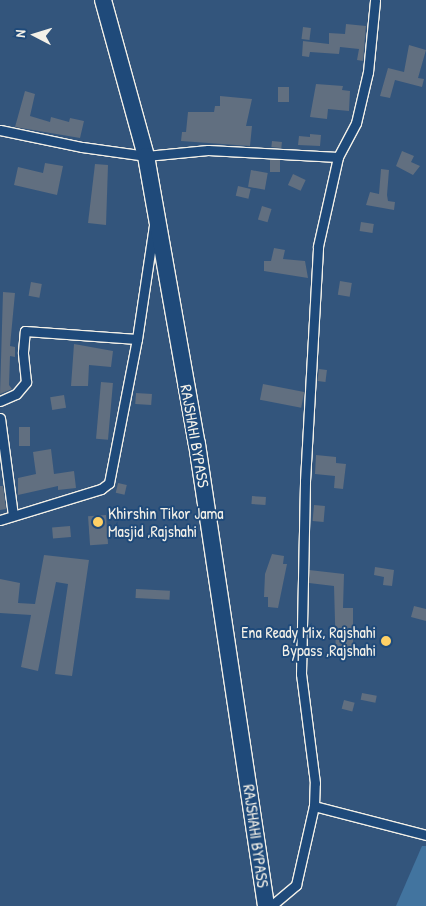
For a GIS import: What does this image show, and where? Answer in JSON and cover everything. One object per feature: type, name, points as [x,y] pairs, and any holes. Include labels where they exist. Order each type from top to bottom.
[{"type":"highway","name":"RAJSHAHI BYPASS","points":[[103,0],[146,156],[197,444],[266,906]]},
{"type":"street","points":[[271,906],[296,885],[314,806],[315,783],[301,674],[305,481],[318,246],[338,157],[356,123],[366,80],[375,0]]},
{"type":"street","points":[[0,130],[82,147],[146,156],[208,150],[338,157]]},
{"type":"street","points":[[0,520],[101,489],[109,483],[137,339],[155,215]]},
{"type":"street","points":[[0,401],[16,394],[26,382],[23,352],[25,331],[137,339]]},
{"type":"street","points":[[0,418],[13,515]]},
{"type":"street","points":[[314,806],[426,835]]},
{"type":"water","points":[[422,846],[426,846],[426,906],[396,906]]},
{"type":"building","points":[[346,24],[366,26],[363,61],[357,60],[359,49],[340,47],[339,54],[310,52],[309,57],[302,56],[303,41],[329,44],[329,33],[345,34]]},
{"type":"building","points":[[303,27],[311,28],[309,40],[302,39]]},
{"type":"building","points":[[409,45],[426,50],[418,78],[424,79],[422,87],[395,80],[390,98],[380,96],[388,68],[404,72]]},
{"type":"building","points":[[316,84],[343,86],[342,90],[350,91],[349,111],[328,109],[327,119],[310,117]]},
{"type":"building","points":[[278,87],[289,87],[289,102],[278,102]]},
{"type":"building","points":[[25,91],[35,94],[30,116],[50,122],[51,117],[69,122],[70,118],[84,121],[80,138],[15,127]]},
{"type":"building","points":[[220,96],[252,99],[246,126],[252,126],[250,146],[181,141],[182,132],[186,132],[188,112],[214,112],[215,106],[220,106]]},
{"type":"building","points":[[310,134],[321,135],[320,146],[298,145],[299,136],[310,137]]},
{"type":"building","points":[[272,141],[282,142],[281,148],[271,147]]},
{"type":"building","points":[[402,151],[414,156],[411,162],[420,166],[413,175],[396,166]]},
{"type":"building","points":[[270,160],[280,160],[280,172],[270,172]]},
{"type":"building","points":[[45,163],[63,166],[57,195],[14,185],[18,167],[43,173]]},
{"type":"building","points":[[95,164],[108,165],[106,225],[88,223]]},
{"type":"building","points":[[381,169],[389,170],[387,195],[388,201],[395,202],[394,210],[366,205],[370,192],[379,194]]},
{"type":"building","points":[[251,170],[268,173],[265,190],[248,187]]},
{"type":"building","points":[[293,174],[306,180],[301,191],[288,185]]},
{"type":"building","points":[[238,186],[251,189],[248,199],[236,196]]},
{"type":"building","points":[[262,206],[272,209],[267,222],[258,219]]},
{"type":"building","points":[[361,222],[374,224],[372,233],[360,231]]},
{"type":"building","points":[[274,248],[285,250],[283,259],[305,261],[308,278],[264,271],[264,261],[271,261]]},
{"type":"building","points":[[340,281],[352,283],[350,297],[338,295]]},
{"type":"building","points":[[31,282],[42,284],[39,298],[29,296]]},
{"type":"building","points":[[3,292],[15,293],[10,346],[15,347],[15,357],[10,356],[9,385],[12,389],[0,394]]},
{"type":"building","points":[[74,344],[113,351],[111,367],[89,365],[88,386],[71,386]]},
{"type":"building","points":[[319,369],[327,370],[325,382],[318,381]]},
{"type":"building","points":[[101,382],[113,383],[108,440],[96,439]]},
{"type":"building","points":[[263,384],[304,392],[301,408],[260,400]]},
{"type":"building","points":[[136,393],[152,394],[151,405],[135,404]]},
{"type":"building","points":[[64,395],[66,408],[52,410],[50,397]]},
{"type":"building","points":[[19,427],[30,427],[30,446],[19,446]]},
{"type":"building","points":[[51,449],[54,474],[74,471],[76,488],[58,490],[58,486],[18,495],[18,478],[36,474],[33,452]]},
{"type":"building","points":[[316,455],[336,457],[336,463],[346,464],[343,489],[334,488],[335,476],[315,474]]},
{"type":"building","points":[[118,483],[127,485],[125,495],[116,493]]},
{"type":"building","points":[[0,486],[3,486],[6,509],[0,510]]},
{"type":"building","points":[[252,496],[266,497],[265,505],[251,504]]},
{"type":"building","points":[[314,505],[325,506],[324,522],[313,521]]},
{"type":"building","points":[[106,515],[108,544],[90,545],[88,516]]},
{"type":"building","points":[[70,526],[71,537],[53,539],[52,528]]},
{"type":"building","points":[[272,554],[284,556],[283,564],[287,564],[278,608],[268,607],[268,597],[264,597],[265,574]]},
{"type":"building","points":[[44,555],[89,560],[72,676],[55,674],[68,584],[56,582],[38,671],[21,667],[31,615],[0,613],[0,579],[20,583],[18,603],[35,604]]},
{"type":"building","points":[[375,567],[394,570],[392,586],[383,585],[384,577],[374,575]]},
{"type":"building","points":[[309,570],[344,574],[343,608],[353,608],[353,656],[336,656],[334,586],[309,583]]},
{"type":"building","points":[[136,589],[170,591],[169,600],[136,598]]},
{"type":"building","points":[[414,606],[426,609],[426,621],[411,617]]},
{"type":"building","points":[[362,693],[377,696],[375,703],[361,700]]},
{"type":"building","points":[[344,700],[355,703],[352,712],[342,709]]},
{"type":"place","name":"Khirshin Tikor Jama Masjid ,Rajshahi","points":[[98,522]]},
{"type":"place","name":"Ena Ready Mix, Rajshahi Bypass ,Rajshahi","points":[[386,641]]}]
